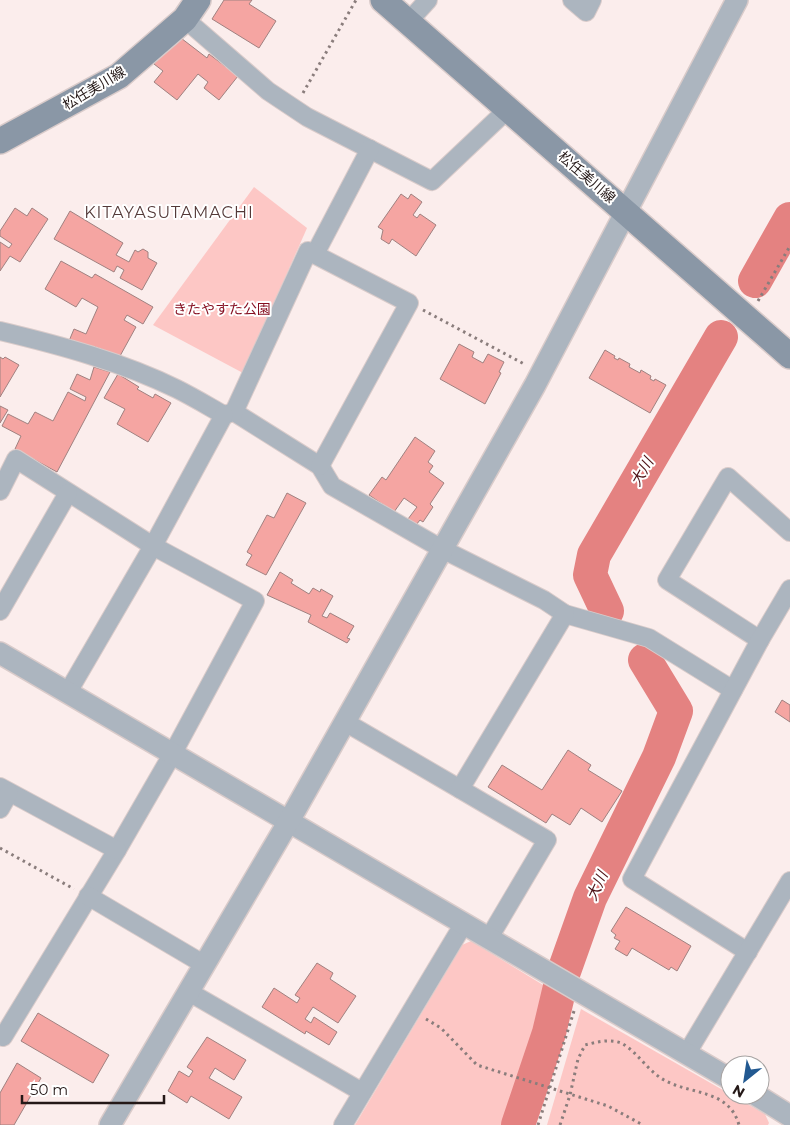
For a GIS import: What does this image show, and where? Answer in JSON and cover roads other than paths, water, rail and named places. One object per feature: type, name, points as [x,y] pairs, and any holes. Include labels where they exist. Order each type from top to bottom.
[{"type":"main road","name":"松任美川線","points":[[383,0],[626,210],[790,356]]},
{"type":"main road","name":"松任美川線","points":[[0,141],[119,76],[192,10]]},
{"type":"street","points":[[408,22],[428,0]]},
{"type":"street","points":[[572,0],[586,12],[592,0]]},
{"type":"street","points":[[110,1125],[206,965],[289,821],[541,373],[738,0]]},
{"type":"street","points":[[192,10],[268,91],[294,108],[432,181],[508,109]]},
{"type":"street","points":[[314,254],[370,149]]},
{"type":"street","points":[[68,692],[229,413],[308,251],[409,303],[320,466]]},
{"type":"street","points":[[0,331],[40,340],[115,365],[176,389],[229,413],[320,466],[332,486],[442,548],[544,600],[565,614],[650,638],[733,690]]},
{"type":"street","points":[[0,491],[16,459],[153,546],[255,601],[117,850],[2,1037],[0,1035]]},
{"type":"street","points":[[760,640],[667,580],[728,477],[790,532]]},
{"type":"street","points":[[0,611],[6,587],[68,493]]},
{"type":"street","points":[[748,952],[632,879],[760,640],[790,589]]},
{"type":"street","points":[[460,789],[565,614]]},
{"type":"street","points":[[0,653],[289,821],[463,925],[489,938],[720,1073]]},
{"type":"street","points":[[345,722],[548,840],[489,938]]},
{"type":"street","points":[[0,809],[5,790],[117,850]]},
{"type":"street","points":[[687,1053],[790,881]]},
{"type":"street","points":[[88,896],[206,965]]},
{"type":"street","points":[[343,1125],[463,925]]},
{"type":"street","points":[[189,992],[362,1092]]},
{"type":"street","points":[[770,1104],[790,1116],[785,1125]]},
{"type":"waterway","name":"大川","points":[[755,281],[790,219]]},
{"type":"waterway","name":"大川","points":[[607,611],[590,575],[594,555],[721,337]]},
{"type":"waterway","name":"大川","points":[[518,1125],[549,1033],[563,974],[590,898],[659,757],[676,711],[645,660]]},
{"type":"district","name":"KITAYASUTAMACHI","points":[[169,212]]},
{"type":"park label","name":"きたやすた公園","points":[[222,309]]}]
